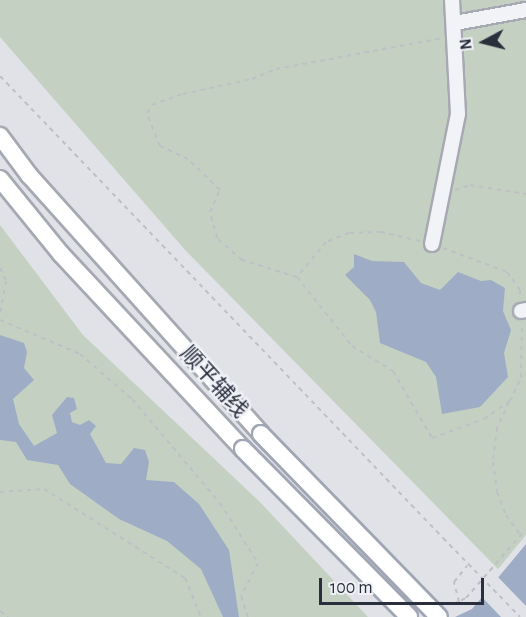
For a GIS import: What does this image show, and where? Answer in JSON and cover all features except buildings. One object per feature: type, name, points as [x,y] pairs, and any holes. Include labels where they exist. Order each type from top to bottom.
[{"type":"main road","name":"顺平辅线","points":[[0,136],[29,175],[261,434],[439,617]]},
{"type":"main road","name":"顺平辅线","points":[[0,179],[61,254],[243,449],[409,617]]},
{"type":"lane","points":[[432,244],[458,114],[452,0]]},
{"type":"lane","points":[[455,29],[526,10]]},
{"type":"path","points":[[455,29],[276,69],[252,79],[183,94],[152,105],[147,113],[160,146],[188,159],[220,190],[210,212],[217,238],[226,249],[242,260],[297,277],[352,346],[393,371],[432,438],[484,419],[510,401]]},
{"type":"path","points":[[0,76],[520,617]]},
{"type":"path","points":[[441,200],[470,185],[526,194]]},
{"type":"path","points":[[297,277],[326,242],[350,233],[381,232],[432,244],[507,272],[520,290],[523,310],[521,377],[497,428],[493,462],[503,507],[521,536]]},
{"type":"path","points":[[0,268],[6,281],[0,318],[80,354],[132,399],[220,503],[258,563],[241,596],[248,617]]},
{"type":"path","points":[[0,492],[44,489],[185,578],[201,617]]},
{"type":"path","points":[[453,604],[465,598],[526,529]]},
{"type":"path","points":[[459,602],[454,582],[466,566]]},
{"type":"path","points":[[0,611],[8,617]]},
{"type":"green space","points":[[0,0],[526,0],[526,535],[498,569],[186,251],[0,37]]},
{"type":"green space","points":[[0,225],[83,335],[260,502],[368,617],[0,617]]},
{"type":"water","points":[[354,254],[372,261],[404,262],[421,283],[440,290],[458,272],[481,281],[491,280],[505,288],[503,311],[511,330],[504,353],[508,377],[480,407],[442,414],[436,377],[426,362],[380,343],[376,312],[370,300],[345,275],[354,267]]},
{"type":"water","points":[[0,335],[24,343],[27,352],[24,368],[34,380],[13,399],[19,424],[34,446],[57,433],[52,415],[67,397],[74,398],[77,409],[70,413],[72,422],[80,425],[89,420],[96,426],[90,434],[106,463],[121,464],[134,448],[145,450],[149,462],[146,480],[174,482],[199,504],[229,550],[239,617],[223,617],[201,569],[167,541],[119,519],[70,484],[58,465],[27,460],[16,442],[0,440]]},
{"type":"water","points":[[526,544],[526,617],[455,617],[472,609]]},
{"type":"pier","points":[[496,575],[526,606],[526,617],[501,617],[480,595]]}]
